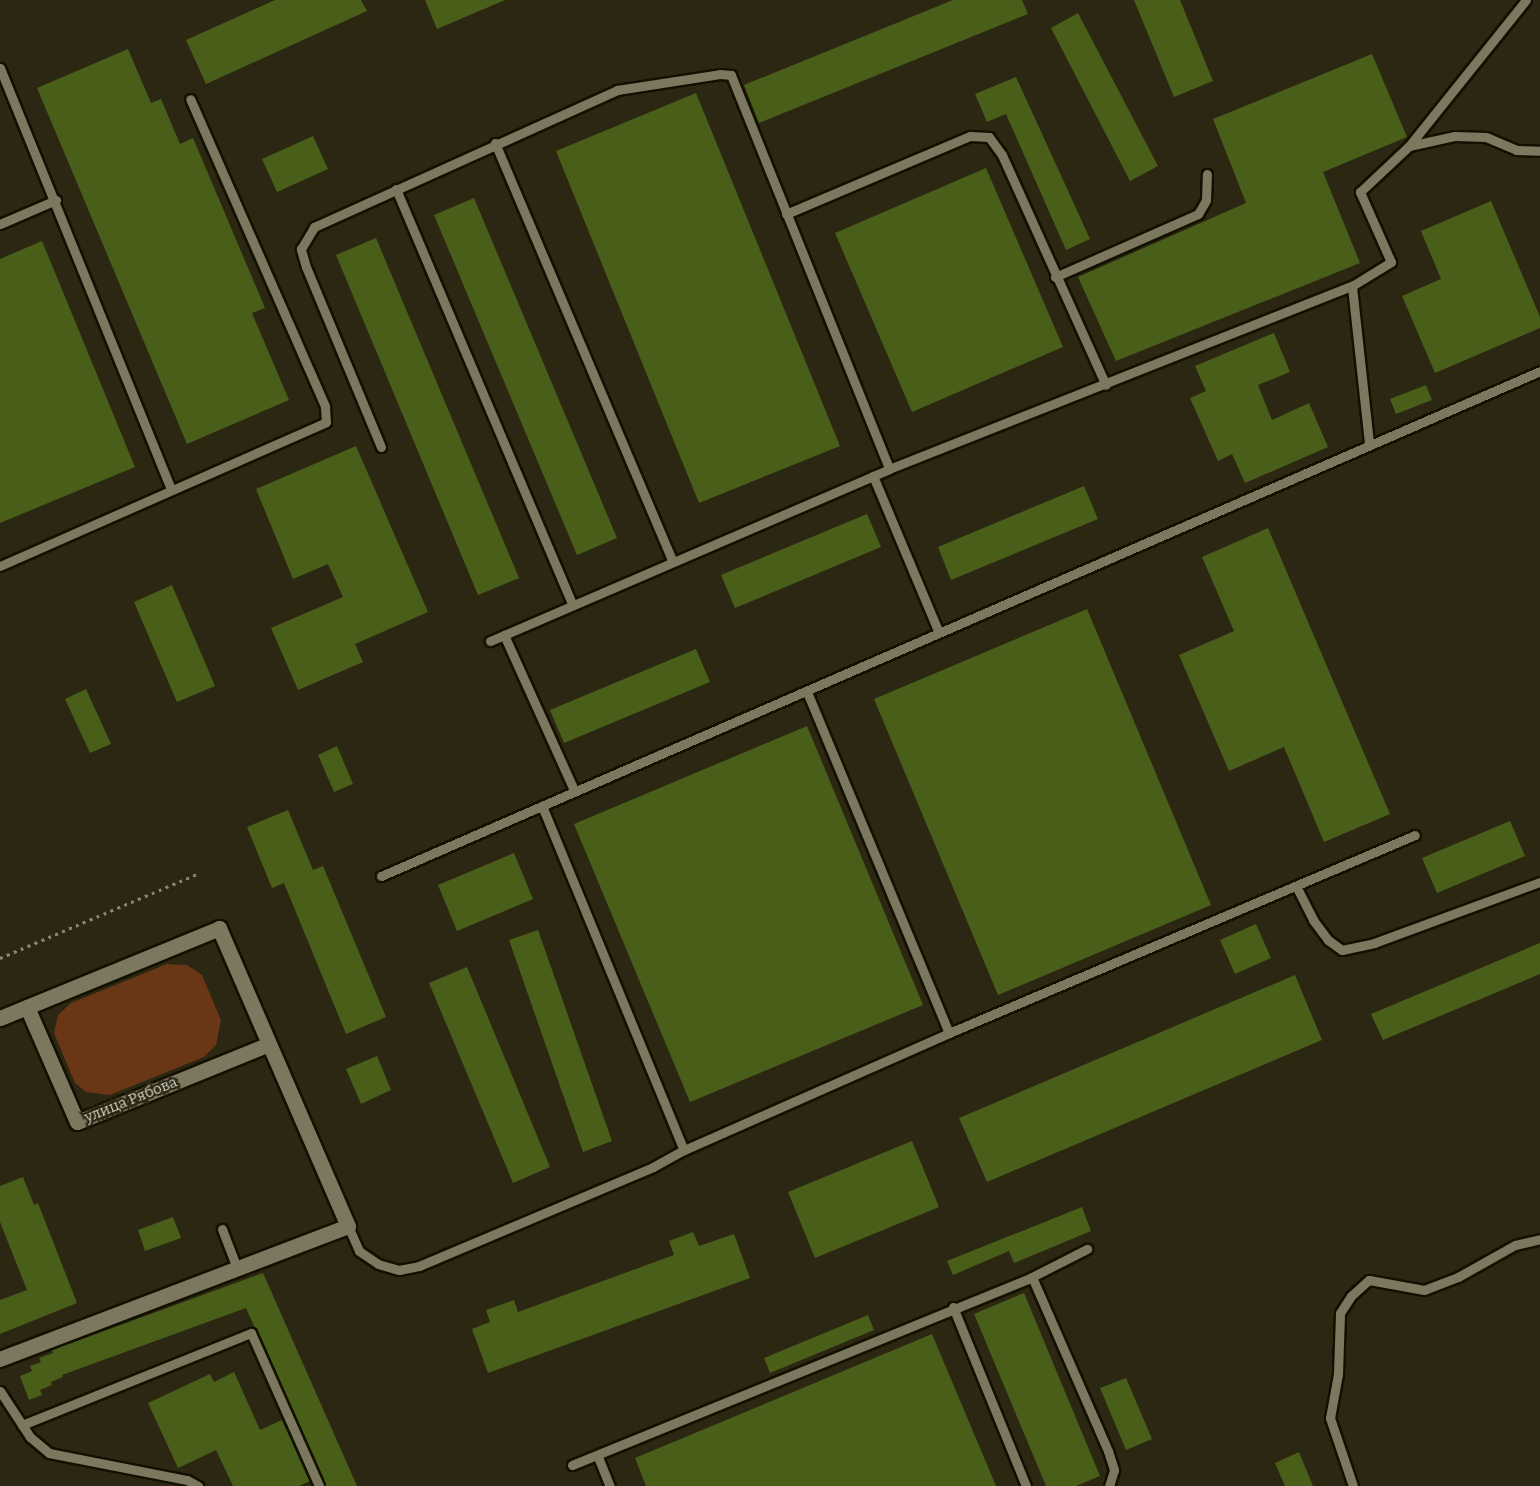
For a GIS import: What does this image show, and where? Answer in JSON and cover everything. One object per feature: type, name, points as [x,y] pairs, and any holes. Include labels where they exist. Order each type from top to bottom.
[{"type":"street","points":[[0,1018],[219,928],[348,1226],[0,1359]]},
{"type":"street","name":"улица Рябова","points":[[27,1006],[77,1122],[269,1044]]},
{"type":"lane","points":[[490,641],[889,469],[1107,385],[1352,286],[1391,262],[1360,192],[1409,146],[1526,0]]},
{"type":"lane","points":[[0,68],[56,200],[171,490]]},
{"type":"lane","points":[[381,447],[301,249],[314,227],[495,143],[617,90],[730,75],[889,469]]},
{"type":"lane","points":[[0,566],[326,422],[325,406],[190,99]]},
{"type":"lane","points":[[786,214],[970,136],[988,137],[1002,155],[1055,277],[1107,385]]},
{"type":"lane","points":[[1409,146],[1454,136],[1486,137],[1516,150],[1540,151]]},
{"type":"lane","points":[[495,143],[673,562]]},
{"type":"lane","points":[[1055,277],[1198,213],[1206,200],[1207,174]]},
{"type":"lane","points":[[396,189],[573,605]]},
{"type":"lane","points":[[0,224],[56,200]]},
{"type":"lane","points":[[1352,286],[1369,443]]},
{"type":"lane","points":[[381,876],[807,692],[1369,443],[1540,371]]},
{"type":"lane","points":[[873,476],[939,633]]},
{"type":"lane","points":[[504,635],[575,792]]},
{"type":"lane","points":[[807,692],[949,1033]]},
{"type":"lane","points":[[543,806],[684,1150]]},
{"type":"lane","points":[[348,1226],[359,1251],[378,1264],[399,1270],[418,1266],[653,1167],[684,1150],[949,1033],[1415,836]]},
{"type":"lane","points":[[1296,886],[1313,920],[1328,940],[1342,950],[1374,943],[1540,882]]},
{"type":"lane","points":[[222,1229],[237,1268]]},
{"type":"lane","points":[[1353,1486],[1330,1418],[1338,1374],[1340,1313],[1351,1296],[1369,1280],[1424,1290],[1458,1277],[1515,1245],[1540,1239]]},
{"type":"lane","points":[[572,1465],[598,1457],[1032,1276],[1087,1249]]},
{"type":"lane","points":[[1032,1276],[1108,1451],[1113,1470],[1108,1486]]},
{"type":"lane","points":[[953,1307],[1026,1486]]},
{"type":"lane","points":[[22,1425],[251,1333],[319,1486]]},
{"type":"lane","points":[[0,1391],[22,1425],[49,1453],[187,1480],[198,1486]]},
{"type":"lane","points":[[598,1457],[610,1486]]},
{"type":"path","points":[[0,958],[197,874]]},
{"type":"shaded area","points":[[167,964],[187,965],[202,975],[221,1020],[216,1045],[204,1057],[110,1095],[86,1092],[75,1083],[54,1033],[58,1015],[71,1003]]},
{"type":"building","points":[[275,0],[361,0],[367,11],[206,84],[186,40]]},
{"type":"building","points":[[425,0],[505,0],[437,29]]},
{"type":"building","points":[[953,0],[1022,0],[1028,14],[759,123],[744,85]]},
{"type":"building","points":[[1134,0],[1180,0],[1213,81],[1174,97]]},
{"type":"building","points":[[1078,13],[1158,166],[1130,181],[1051,28]]},
{"type":"building","points":[[128,49],[151,103],[161,99],[180,144],[193,138],[265,308],[252,313],[289,400],[187,444],[37,88]]},
{"type":"building","points":[[1372,54],[1407,137],[1323,172],[1360,263],[1116,361],[1078,277],[1246,203],[1213,119]]},
{"type":"building","points":[[1016,77],[1090,239],[1066,250],[1006,114],[987,122],[975,94]]},
{"type":"building","points":[[696,93],[840,446],[699,503],[556,151]]},
{"type":"building","points":[[313,136],[328,169],[277,192],[262,159]]},
{"type":"building","points":[[986,168],[1063,347],[912,412],[835,233]]},
{"type":"building","points":[[474,198],[617,538],[577,555],[434,215]]},
{"type":"building","points":[[1491,201],[1540,317],[1540,328],[1435,373],[1402,296],[1441,279],[1421,231]]},
{"type":"building","points":[[376,238],[519,578],[478,595],[336,255]]},
{"type":"building","points":[[42,241],[135,467],[0,523],[0,259]]},
{"type":"building","points":[[1274,333],[1290,372],[1258,385],[1272,420],[1309,403],[1328,447],[1245,483],[1232,454],[1218,461],[1190,398],[1206,391],[1195,366]]},
{"type":"building","points":[[1426,385],[1432,400],[1396,414],[1390,399]]},
{"type":"building","points":[[356,446],[428,612],[355,644],[363,662],[298,690],[271,628],[343,597],[328,564],[293,579],[256,489]]},
{"type":"building","points":[[1084,486],[1098,519],[951,580],[938,547]]},
{"type":"building","points":[[867,514],[881,547],[735,608],[721,575]]},
{"type":"building","points":[[1268,528],[1390,814],[1324,842],[1284,747],[1229,771],[1179,655],[1234,631],[1202,557]]},
{"type":"building","points":[[172,585],[215,686],[177,702],[134,602]]},
{"type":"building","points":[[1087,609],[1211,905],[998,995],[874,699]]},
{"type":"building","points":[[696,649],[710,682],[564,743],[550,710]]},
{"type":"building","points":[[86,689],[111,744],[90,753],[65,699]]},
{"type":"building","points":[[807,726],[923,1005],[690,1102],[574,824]]},
{"type":"building","points":[[337,746],[353,784],[334,792],[318,755]]},
{"type":"building","points":[[288,810],[313,870],[323,866],[386,1017],[346,1034],[284,883],[272,888],[247,827]]},
{"type":"building","points":[[1510,821],[1525,856],[1437,893],[1422,858]]},
{"type":"building","points":[[514,853],[533,899],[457,931],[438,885]]},
{"type":"building","points":[[1256,924],[1271,958],[1235,974],[1220,940]]},
{"type":"building","points":[[538,930],[612,1141],[583,1152],[509,940]]},
{"type":"building","points":[[1540,943],[1540,974],[1383,1040],[1371,1014]]},
{"type":"building","points":[[467,967],[550,1167],[513,1183],[429,983]]},
{"type":"building","points":[[1295,975],[1322,1040],[987,1182],[959,1118]]},
{"type":"building","points":[[377,1056],[391,1090],[361,1104],[346,1069]]},
{"type":"building","points":[[912,1141],[939,1207],[815,1258],[788,1192]]},
{"type":"building","points":[[23,1177],[34,1205],[38,1203],[77,1303],[0,1334],[0,1300],[27,1290],[0,1222],[0,1186]]},
{"type":"building","points":[[1082,1207],[1091,1231],[1014,1263],[1009,1251],[953,1275],[947,1261]]},
{"type":"building","points":[[173,1217],[181,1238],[145,1251],[138,1230]]},
{"type":"building","points":[[693,1232],[699,1246],[734,1234],[750,1278],[488,1373],[472,1329],[490,1322],[486,1310],[514,1300],[518,1312],[674,1255],[669,1241]]},
{"type":"building","points":[[263,1273],[357,1486],[326,1486],[246,1308],[62,1375],[63,1377],[51,1382],[52,1385],[40,1390],[42,1395],[29,1400],[20,1376],[32,1371],[30,1366],[41,1362],[39,1358],[53,1353],[52,1350]]},
{"type":"building","points":[[1024,1293],[1100,1476],[1076,1486],[1046,1486],[974,1314]]},
{"type":"building","points":[[868,1315],[874,1330],[770,1373],[764,1358]]},
{"type":"building","points":[[932,1334],[996,1486],[646,1486],[635,1458]]},
{"type":"building","points":[[234,1372],[260,1430],[282,1420],[310,1481],[299,1486],[233,1486],[216,1450],[178,1468],[148,1403],[210,1374],[214,1382]]},
{"type":"building","points":[[1126,1378],[1152,1439],[1126,1450],[1100,1388]]},
{"type":"building","points":[[1299,1452],[1313,1486],[1285,1486],[1275,1463]]}]
